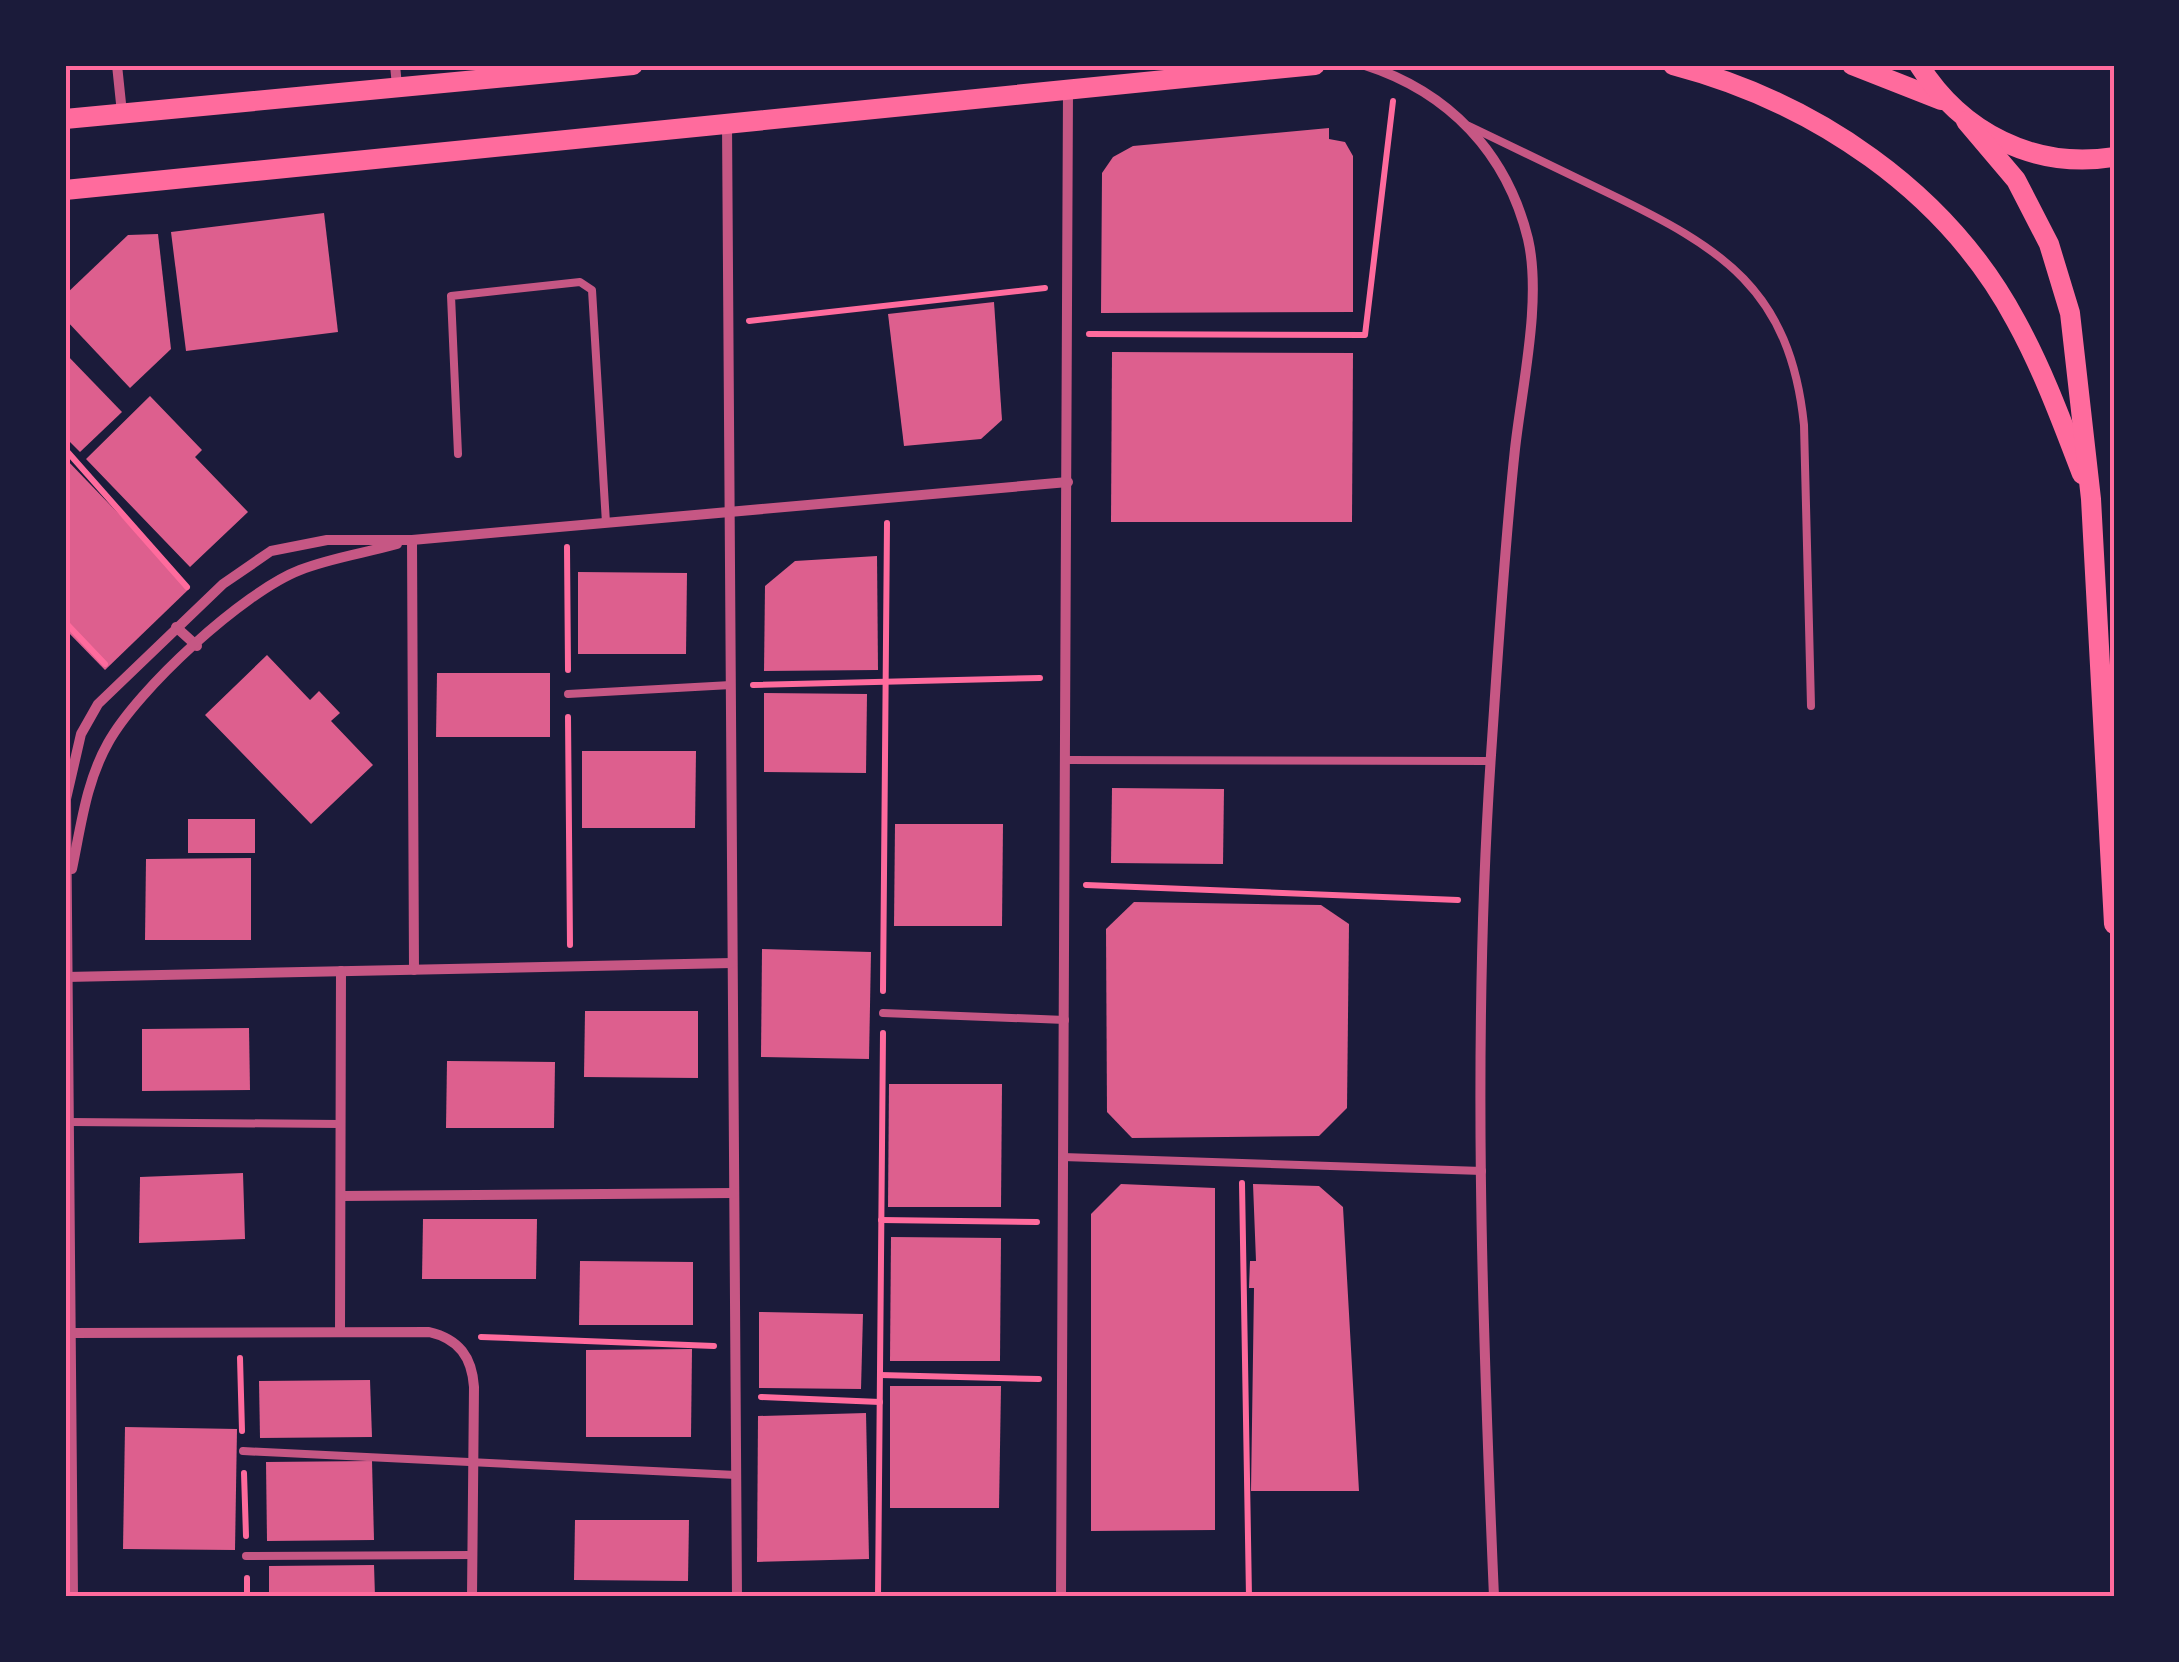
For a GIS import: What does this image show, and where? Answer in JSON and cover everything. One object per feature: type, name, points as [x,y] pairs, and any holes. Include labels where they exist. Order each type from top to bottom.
[{"type":"main road","points":[[65,119],[396,75],[632,65]]},
{"type":"main road","points":[[67,192],[1315,65]]},
{"type":"main road","points":[[1673,65],[1762,94],[1829,128],[1884,167],[1935,213],[1978,263],[2014,317],[2044,376],[2091,498]]},
{"type":"main road","points":[[1852,65],[1941,100],[1966,120],[2023,150],[2086,162],[2114,157]]},
{"type":"main road","points":[[1919,65],[1941,100]]},
{"type":"main road","points":[[1966,120],[2016,180],[2049,244],[2070,313],[2091,498],[2114,924]]},
{"type":"street","points":[[118,65],[122,114]]},
{"type":"street","points":[[1366,65],[1396,75],[1436,97],[1470,126],[1497,162],[1517,202],[1529,245],[1532,290],[1509,505],[1490,760],[1486,901],[1484,1372],[1494,1597]]},
{"type":"street","points":[[1061,1597],[1068,90]]},
{"type":"street","points":[[727,123],[737,1597]]},
{"type":"street","points":[[73,1597],[69,1556],[66,799],[70,766],[90,719],[120,679],[246,565],[271,551],[327,540],[412,540],[1068,482]]},
{"type":"street","points":[[68,885],[86,798],[106,745],[140,698],[241,604],[276,581],[302,569],[412,540]]},
{"type":"street","points":[[412,540],[414,970]]},
{"type":"street","points":[[176,627],[196,646]]},
{"type":"street","points":[[67,977],[732,963]]},
{"type":"street","points":[[340,1332],[341,971]]},
{"type":"street","points":[[341,1196],[734,1193]]},
{"type":"street","points":[[71,1333],[340,1332],[444,1336],[458,1344],[473,1372],[472,1597]]},
{"type":"lane","points":[[1470,126],[1703,242],[1744,278],[1776,322],[1800,389],[1804,426],[1811,706]]},
{"type":"lane","points":[[458,454],[451,296],[580,282],[592,290],[606,523]]},
{"type":"lane","points":[[568,694],[731,685]]},
{"type":"lane","points":[[1066,760],[1490,760]]},
{"type":"lane","points":[[883,1013],[1065,1020]]},
{"type":"lane","points":[[70,1122],[340,1124]]},
{"type":"lane","points":[[1064,1157],[1482,1171]]},
{"type":"lane","points":[[243,1451],[736,1475]]},
{"type":"lane","points":[[246,1556],[472,1555]]},
{"type":"path","points":[[1068,334],[1365,335],[1396,75]]},
{"type":"path","points":[[728,324],[1068,285]]},
{"type":"path","points":[[65,450],[202,603]]},
{"type":"path","points":[[878,1597],[887,498]]},
{"type":"path","points":[[566,527],[570,966]]},
{"type":"path","points":[[65,622],[120,679]]},
{"type":"path","points":[[731,685],[1067,678]]},
{"type":"path","points":[[1065,884],[1486,901]]},
{"type":"path","points":[[1242,1163],[1249,1597]]},
{"type":"path","points":[[881,1220],[1063,1222]]},
{"type":"path","points":[[444,1336],[735,1347]]},
{"type":"path","points":[[880,1375],[1062,1380]]},
{"type":"path","points":[[735,1396],[880,1402]]},
{"type":"building","points":[[1329,128],[1329,139],[1345,142],[1353,156],[1353,312],[1101,313],[1102,173],[1113,157],[1133,146]]},
{"type":"building","points":[[324,213],[338,332],[186,351],[171,232]]},
{"type":"building","points":[[158,234],[171,349],[130,388],[65,319],[65,295],[128,235]]},
{"type":"building","points":[[994,302],[1002,420],[981,439],[904,446],[888,314]]},
{"type":"building","points":[[1112,352],[1353,353],[1352,522],[1111,522]]},
{"type":"building","points":[[65,353],[122,412],[80,452],[65,437]]},
{"type":"building","points":[[150,396],[202,450],[195,457],[248,512],[190,567],[86,459]]},
{"type":"building","points":[[65,458],[190,588],[105,670],[65,629]]},
{"type":"building","points":[[877,556],[878,670],[764,671],[765,586],[795,561]]},
{"type":"building","points":[[578,572],[687,573],[686,654],[578,654]]},
{"type":"building","points":[[267,655],[310,700],[319,691],[340,713],[331,721],[373,765],[311,824],[205,715]]},
{"type":"building","points":[[437,673],[550,673],[550,737],[436,737]]},
{"type":"building","points":[[764,693],[867,694],[866,773],[764,772]]},
{"type":"building","points":[[582,751],[696,751],[695,828],[582,828]]},
{"type":"building","points":[[1112,788],[1224,789],[1223,864],[1111,863]]},
{"type":"building","points":[[188,819],[255,819],[255,853],[188,853]]},
{"type":"building","points":[[895,824],[1003,824],[1002,926],[894,926]]},
{"type":"building","points":[[251,858],[251,940],[145,940],[146,859]]},
{"type":"building","points":[[1134,902],[1321,905],[1349,924],[1347,1108],[1319,1136],[1132,1138],[1107,1112],[1106,929]]},
{"type":"building","points":[[762,949],[871,952],[869,1059],[761,1057]]},
{"type":"building","points":[[585,1011],[698,1011],[698,1078],[584,1077]]},
{"type":"building","points":[[249,1028],[250,1090],[142,1091],[142,1029]]},
{"type":"building","points":[[447,1061],[555,1062],[554,1128],[446,1128]]},
{"type":"building","points":[[889,1084],[1002,1084],[1001,1207],[888,1207]]},
{"type":"building","points":[[243,1173],[245,1239],[139,1243],[140,1177]]},
{"type":"building","points":[[1121,1184],[1215,1188],[1215,1530],[1091,1531],[1091,1214]]},
{"type":"building","points":[[1253,1184],[1319,1186],[1343,1207],[1359,1491],[1251,1491],[1254,1288],[1249,1288],[1250,1261],[1256,1261]]},
{"type":"building","points":[[423,1219],[537,1219],[536,1279],[422,1279]]},
{"type":"building","points":[[891,1237],[1001,1238],[1000,1361],[890,1361]]},
{"type":"building","points":[[580,1261],[693,1262],[693,1325],[579,1325]]},
{"type":"building","points":[[759,1312],[863,1314],[861,1389],[759,1388]]},
{"type":"building","points":[[692,1349],[691,1437],[586,1437],[586,1350]]},
{"type":"building","points":[[370,1380],[372,1437],[260,1438],[259,1381]]},
{"type":"building","points":[[890,1386],[1001,1386],[999,1508],[890,1508]]},
{"type":"building","points":[[866,1413],[869,1559],[757,1562],[758,1416]]},
{"type":"building","points":[[125,1427],[237,1429],[235,1550],[123,1549]]},
{"type":"building","points":[[372,1461],[374,1540],[267,1541],[266,1462]]},
{"type":"building","points":[[575,1520],[689,1520],[688,1581],[574,1580]]},
{"type":"building","points":[[374,1565],[375,1597],[269,1597],[269,1566]]}]
